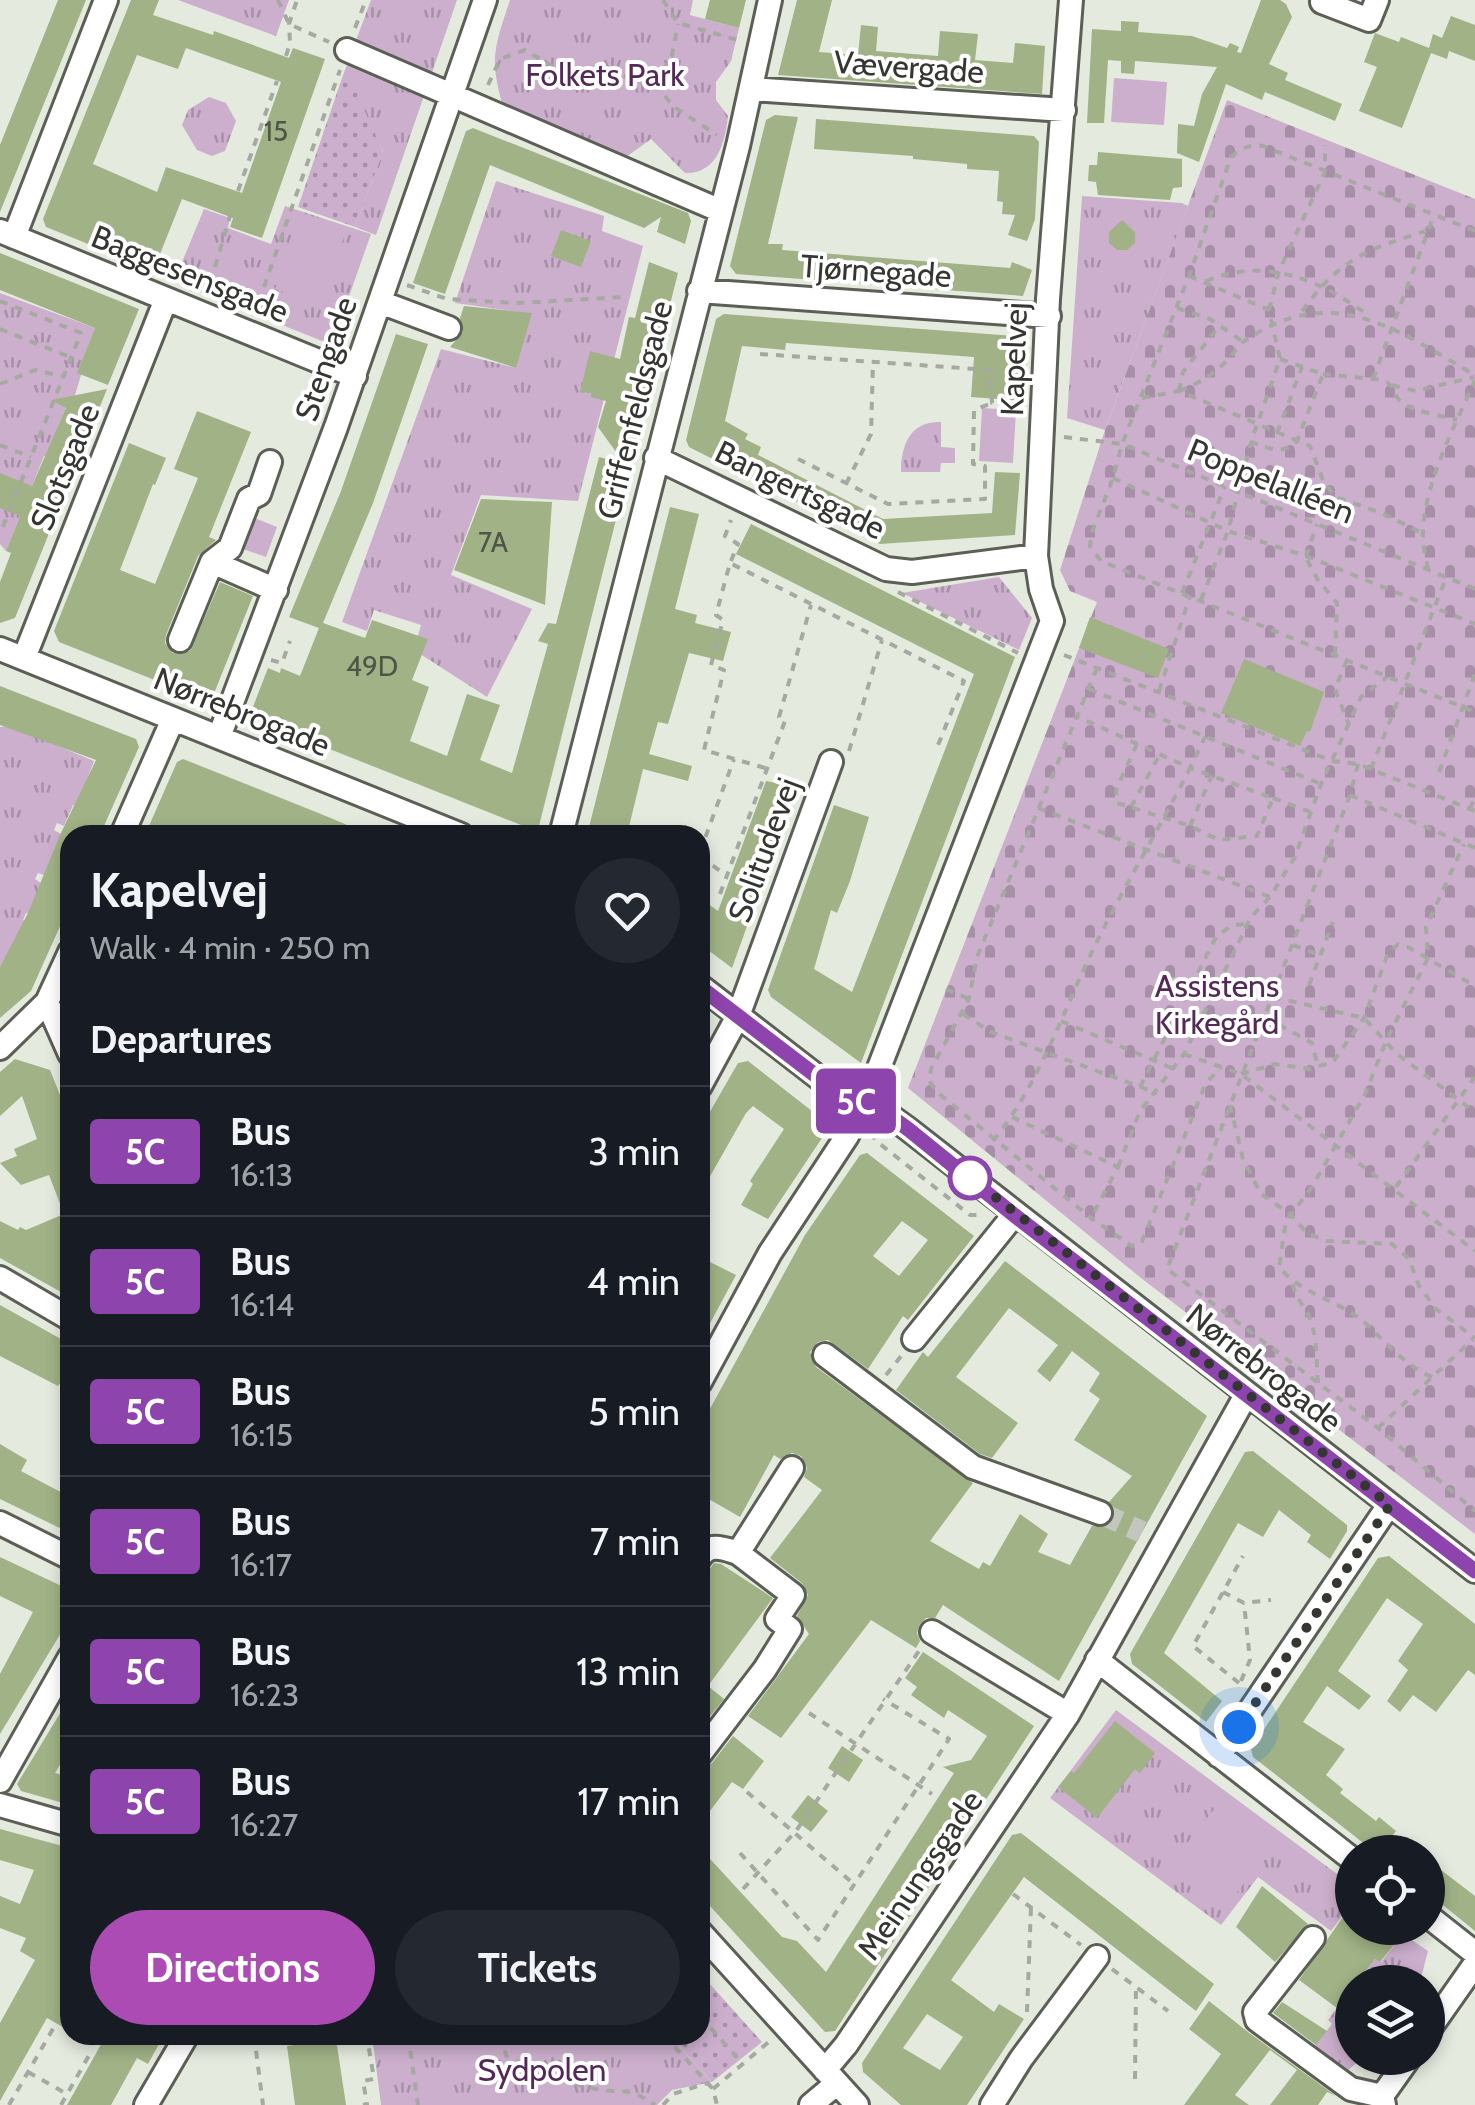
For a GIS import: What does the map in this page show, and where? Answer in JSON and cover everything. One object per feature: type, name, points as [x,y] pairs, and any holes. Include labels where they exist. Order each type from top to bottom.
[{"type":"street","points":[[7,234],[106,0]]},
{"type":"street","name":"Griffenfeldsgade","points":[[564,825],[738,146],[770,0]]},
{"type":"street","name":"Kapelvej","points":[[710,1364],[770,1253],[847,1136],[881,1063],[1052,621],[1041,589],[1036,556],[1071,0]]},
{"type":"street","points":[[1322,2],[1369,20],[1377,0]]},
{"type":"street","name":"Stengade","points":[[219,738],[355,376],[482,7]]},
{"type":"street","points":[[347,50],[720,212]]},
{"type":"street","name":"Vævergade","points":[[751,88],[1064,110]]},
{"type":"street","name":"Baggesensgade","points":[[7,234],[355,376]]},
{"type":"street","name":"Tjørnegade","points":[[699,291],[1049,316]]},
{"type":"street","name":"Slotsgade","points":[[24,658],[166,299]]},
{"type":"street","points":[[380,302],[448,328]]},
{"type":"street","name":"Bangertsgade","points":[[656,458],[886,568],[912,572],[1036,556]]},
{"type":"street","points":[[180,640],[212,562],[230,548],[249,499],[258,494],[270,462]]},
{"type":"street","points":[[212,562],[276,590]]},
{"type":"street","name":"Nørrebrogade","points":[[0,649],[436,825]]},
{"type":"street","points":[[126,825],[173,719]]},
{"type":"street","name":"Solitudevej","points":[[710,1068],[738,1016],[831,762]]},
{"type":"street","points":[[0,1048],[48,1002],[60,975]]},
{"type":"street","name":"Nørrebrogade","points":[[710,994],[832,1088],[908,1129],[1475,1571]]},
{"type":"street","points":[[48,1002],[60,1030]]},
{"type":"street","points":[[914,1339],[1014,1215]]},
{"type":"street","points":[[0,1278],[60,1313]]},
{"type":"street","points":[[825,1356],[973,1467],[1100,1512]]},
{"type":"street","name":"Meinungsgade","points":[[812,2105],[846,2045],[1068,1714],[1152,1538],[1246,1395]]},
{"type":"street","points":[[738,1553],[792,1468]]},
{"type":"street","points":[[1219,1756],[1249,1690],[1390,1505]]},
{"type":"street","points":[[0,1523],[60,1553]]},
{"type":"street","points":[[710,1549],[738,1553],[793,1596],[778,1619],[790,1629],[710,1741]]},
{"type":"street","points":[[932,1632],[1068,1714]]},
{"type":"street","points":[[1097,1660],[1335,1845]]},
{"type":"street","points":[[0,1780],[60,1675]]},
{"type":"street","points":[[0,1805],[60,1822]]},
{"type":"street","points":[[1445,1929],[1475,1953]]},
{"type":"street","points":[[1313,1938],[1254,2012],[1257,2020],[1351,2090],[1383,2100],[1398,2075]]},
{"type":"street","points":[[710,1943],[857,2105]]},
{"type":"street","points":[[992,2105],[1097,1958]]},
{"type":"street","points":[[1445,2007],[1475,1964]]},
{"type":"street","points":[[146,2105],[181,2045]]},
{"type":"path","points":[[278,0],[290,24],[347,50]]},
{"type":"path","points":[[286,56],[297,0]]},
{"type":"path","points":[[264,288],[366,0]]},
{"type":"path","points":[[663,0],[678,24],[760,48]]},
{"type":"path","points":[[656,84],[672,56],[678,24]]},
{"type":"path","points":[[488,83],[500,59],[525,50],[560,71],[602,71],[656,84],[674,107],[738,146]]},
{"type":"path","points":[[238,192],[277,81]]},
{"type":"path","points":[[1201,600],[1228,531],[1256,424],[1280,359],[1269,310],[1279,270],[1326,172],[1325,145]]},
{"type":"path","points":[[1475,231],[1263,146],[1237,151],[1231,157],[1177,308],[1122,444],[1092,532],[1091,550],[1101,561],[1475,712]]},
{"type":"path","points":[[1374,379],[1434,215]]},
{"type":"path","points":[[215,267],[230,216]]},
{"type":"path","points":[[1300,314],[1345,263],[1371,248],[1429,230]]},
{"type":"path","points":[[1204,282],[1247,271],[1279,270],[1321,286],[1475,377]]},
{"type":"path","points":[[1189,276],[1269,310]]},
{"type":"path","points":[[388,278],[447,299],[517,303],[625,297]]},
{"type":"path","points":[[0,301],[80,333],[2,520],[0,534]]},
{"type":"path","points":[[1177,308],[1220,326],[1242,341]]},
{"type":"path","points":[[1142,398],[1204,382],[1242,341],[1300,314],[1342,311],[1373,318]]},
{"type":"path","points":[[1179,391],[1183,372],[1220,326]]},
{"type":"path","points":[[0,330],[70,358]]},
{"type":"path","points":[[760,354],[990,370],[992,403]]},
{"type":"path","points":[[1280,359],[1324,374],[1374,379],[1416,391],[1475,377]]},
{"type":"path","points":[[846,484],[871,434],[873,362]]},
{"type":"path","points":[[1277,432],[1302,367]]},
{"type":"path","points":[[0,384],[35,370],[63,376]]},
{"type":"path","points":[[1252,442],[1278,451],[1290,448],[1297,441],[1324,374]]},
{"type":"path","points":[[1428,570],[1422,532],[1428,500],[1475,377]]},
{"type":"path","points":[[1392,384],[1398,399],[1408,406],[1457,420]]},
{"type":"path","points":[[1179,391],[1310,446],[1323,480],[1335,497],[1422,532]]},
{"type":"path","points":[[798,459],[888,504],[985,499],[985,466],[973,464],[974,410],[992,403],[1045,408]]},
{"type":"path","name":"Poppelalléen","points":[[1044,434],[1122,444],[1475,589]]},
{"type":"path","points":[[0,445],[30,457]]},
{"type":"path","points":[[1113,478],[1228,531],[1306,556],[1475,624]]},
{"type":"path","points":[[1182,593],[1225,485]]},
{"type":"path","points":[[741,498],[724,536],[738,544],[716,615],[723,620],[711,665],[724,670],[704,750],[766,768]]},
{"type":"path","points":[[1317,524],[1306,556],[1318,580],[1337,603],[1334,655]]},
{"type":"path","points":[[730,563],[964,681],[938,745]]},
{"type":"path","points":[[895,570],[898,594],[1040,652],[1057,652],[1332,761],[1358,764],[1472,810],[1475,796]]},
{"type":"path","points":[[1372,769],[1446,578]]},
{"type":"path","points":[[1159,692],[1190,596]]},
{"type":"path","points":[[720,894],[786,721],[779,717],[811,604]]},
{"type":"path","points":[[831,762],[848,757],[882,640]]},
{"type":"path","points":[[1347,660],[1334,689],[1349,725]]},
{"type":"path","points":[[1097,668],[977,958],[963,1014],[931,1069],[930,1082],[993,1141],[1132,1246],[1141,1244],[1206,1083],[1222,1067]]},
{"type":"path","points":[[1439,772],[1475,674]]},
{"type":"path","points":[[1090,1218],[1118,1166],[1140,1111],[1184,1054],[1248,924],[1295,857],[1321,784],[1361,697],[1388,677]]},
{"type":"path","points":[[1088,689],[1321,784]]},
{"type":"path","points":[[1076,716],[1190,768],[1311,812]]},
{"type":"path","points":[[993,1141],[1012,1118],[1091,954],[1206,736]]},
{"type":"path","points":[[1137,744],[1116,790],[1117,803],[1190,826],[1219,840],[1257,836],[1273,798]]},
{"type":"path","points":[[1130,807],[1160,754]]},
{"type":"path","points":[[710,826],[734,759]]},
{"type":"path","points":[[1358,764],[1293,946],[1166,1269],[1378,1428],[1475,1511]]},
{"type":"path","points":[[1190,826],[1212,775]]},
{"type":"path","points":[[1350,795],[1475,848]]},
{"type":"path","points":[[1038,808],[1270,897]]},
{"type":"path","points":[[1432,1377],[1410,1367],[1363,1321],[1293,1281],[1279,1267],[1290,1214],[1312,1187],[1366,1094],[1386,1039],[1428,958],[1426,927],[1464,844]]},
{"type":"path","points":[[710,862],[726,876]]},
{"type":"path","points":[[1309,985],[1333,922]]},
{"type":"path","points":[[1140,1087],[1216,937],[1232,926],[1248,924]]},
{"type":"path","points":[[1241,1074],[1275,1064],[1309,1069],[1333,1062],[1364,1018],[1392,947],[1398,944],[1475,986]]},
{"type":"path","points":[[1293,946],[1320,956]]},
{"type":"path","points":[[1193,985],[1213,995]]},
{"type":"path","points":[[946,989],[969,999]]},
{"type":"path","points":[[1273,997],[1364,1018],[1397,1054],[1475,1112]]},
{"type":"path","points":[[963,1014],[992,1032],[1157,1093]]},
{"type":"path","points":[[1265,1017],[1312,1043],[1318,1066]]},
{"type":"path","points":[[1061,1020],[1174,1069]]},
{"type":"path","points":[[1184,1054],[1241,1074],[1475,1250]]},
{"type":"path","points":[[1396,1188],[1475,1077]]},
{"type":"path","points":[[862,1104],[875,1140],[970,1215],[1014,1215]]},
{"type":"path","points":[[1230,1104],[1243,1159],[1261,1194],[1290,1214],[1306,1234],[1326,1242],[1392,1244],[1410,1259],[1419,1286],[1436,1309],[1475,1338],[1378,1428]]},
{"type":"path","points":[[1012,1118],[1118,1166]]},
{"type":"path","points":[[938,1190],[944,1183]]},
{"type":"path","points":[[1293,1281],[1295,1297],[1309,1316],[1315,1337],[1318,1383]]},
{"type":"path","points":[[873,1392],[914,1339]]},
{"type":"path","points":[[1243,1556],[1192,1646],[1249,1690]]},
{"type":"path","points":[[1223,1592],[1244,1603],[1271,1600]]},
{"type":"path","points":[[1244,1603],[1249,1690]]},
{"type":"path","points":[[743,1889],[796,1831],[932,1632]]},
{"type":"path","points":[[740,1853],[818,1940],[949,1739],[883,1700]]},
{"type":"path","points":[[809,1713],[932,1794]]},
{"type":"path","points":[[747,1792],[855,1885]]},
{"type":"path","points":[[1028,2050],[1031,1907]]},
{"type":"path","points":[[1135,2079],[1136,1986]]},
{"type":"path","points":[[9,2105],[54,2026]]},
{"type":"path","points":[[710,2027],[743,2064]]},
{"type":"path","points":[[713,2089],[786,2027]]},
{"type":"path","points":[[255,2045],[262,2105]]},
{"type":"path","points":[[363,2105],[363,2081],[374,2080],[368,2045]]},
{"type":"path","points":[[409,2045],[418,2105]]},
{"type":"path","points":[[504,2045],[506,2056],[548,2077],[600,2090],[633,2090],[655,2105]]},
{"type":"path","points":[[673,2045],[713,2089],[717,2105]]},
{"type":"path","points":[[60,2105],[92,2050]]},
{"type":"path","points":[[28,2072],[67,2094]]},
{"type":"path","points":[[662,2105],[673,2094],[708,2084]]},
{"type":"green space","points":[[178,0],[289,0],[276,36]]},
{"type":"green space","points":[[371,0],[457,0],[376,235],[355,227],[383,151],[342,78]]},
{"type":"green space","name":"Folkets Park","points":[[510,0],[693,0],[690,15],[739,28],[731,61],[716,82],[716,100],[728,116],[722,146],[712,163],[685,173],[651,139],[622,160],[504,110],[495,54]]},
{"type":"green space","points":[[342,78],[352,82],[383,152],[355,227],[298,207]]},
{"type":"green space","points":[[1114,78],[1167,82],[1164,125],[1111,122]]},
{"type":"green space","points":[[209,97],[226,103],[236,121],[225,151],[212,156],[197,150],[182,125],[188,110]]},
{"type":"green space","name":"Assistens Kirkegård","points":[[1227,100],[1475,199],[1475,1534],[1141,1278],[908,1088],[1097,602],[1070,591],[1060,570],[1105,430]]},
{"type":"green space","points":[[496,181],[604,216],[602,231],[643,246],[578,501],[481,495],[451,575],[532,609],[487,697],[414,650],[421,625],[374,610],[367,631],[342,622],[441,349],[516,368],[526,313],[455,303]]},
{"type":"green space","points":[[1082,196],[1188,206],[1105,430],[1067,418]]},
{"type":"green space","points":[[285,206],[371,234],[334,339],[327,343],[175,279],[204,209],[230,218],[228,228],[271,244]]},
{"type":"green space","points":[[303,213],[347,229],[319,305],[275,289]]},
{"type":"green space","points":[[0,293],[95,328],[81,364],[84,365],[75,395],[66,407],[47,457],[44,456],[6,551],[0,544]]},
{"type":"green space","points":[[982,408],[1016,410],[1013,463],[979,461]]},
{"type":"green space","points":[[941,422],[941,447],[955,448],[955,463],[941,463],[940,472],[901,472],[909,436],[922,426]]},
{"type":"green space","points":[[252,517],[277,527],[266,557],[240,548]]},
{"type":"green space","points":[[999,577],[1032,618],[1019,650],[902,593]]},
{"type":"green space","points":[[10,726],[94,761],[77,806],[73,805],[64,825],[57,823],[54,830],[60,836],[44,875],[38,873],[35,879],[41,883],[30,914],[26,913],[26,922],[0,967],[0,727]]},
{"type":"green space","points":[[1116,1710],[1335,1872],[1335,1926],[1331,1931],[1258,1877],[1221,1925],[1050,1798]]},
{"type":"green space","points":[[1220,1802],[1274,1846],[1222,1911],[1167,1868]]},
{"type":"green space","points":[[1394,1945],[1419,1945],[1428,1951],[1424,1965],[1370,1965],[1375,1959],[1381,1962]]},
{"type":"green space","points":[[710,1984],[762,2042],[712,2082],[678,2045],[710,2045]]},
{"type":"green space","points":[[1335,2011],[1335,2065],[1315,2046],[1332,2024],[1328,2020]]},
{"type":"green space","name":"Sydpolen","points":[[373,2045],[678,2045],[712,2082],[672,2090],[657,2105],[381,2105]]},
{"type":"building","points":[[58,0],[86,0],[0,212],[0,145]]},
{"type":"building","points":[[131,0],[159,0],[153,15],[213,35],[214,31],[289,58],[293,48],[325,59],[262,238],[230,227],[233,218],[182,199],[156,264],[148,268],[46,227],[43,219]],"holes":[[[186,48],[281,82],[242,193],[166,167],[157,192],[93,164],[137,55],[178,69]]]},
{"type":"building","points":[[710,0],[746,0],[739,28],[705,19]]},
{"type":"building","points":[[797,0],[832,0],[819,52],[858,55],[861,25],[878,27],[876,51],[938,56],[940,31],[978,34],[975,60],[1013,63],[1015,43],[1045,46],[1042,94],[778,75]]},
{"type":"building","points":[[1261,0],[1280,0],[1292,17],[1269,64],[1288,73],[1285,80],[1342,104],[1335,121],[1265,92],[1262,100],[1226,84],[1199,162],[1177,153],[1178,124],[1194,126],[1202,94],[1217,67],[1135,61],[1134,74],[1121,73],[1121,61],[1108,60],[1104,123],[1087,123],[1092,29],[1121,31],[1121,21],[1139,22],[1138,32],[1192,36],[1227,48],[1230,43],[1239,47],[1237,52],[1241,53]]},
{"type":"building","points":[[1451,16],[1475,25],[1475,61],[1449,51],[1447,59],[1431,53],[1402,128],[1359,111],[1377,67],[1364,62],[1375,33],[1399,42],[1401,37],[1429,48],[1433,34],[1442,38]]},
{"type":"building","points":[[775,115],[798,117],[768,244],[783,244],[782,250],[1010,268],[1012,262],[1032,270],[1023,296],[736,274],[730,266],[766,120]]},
{"type":"building","points":[[816,119],[1034,136],[1039,142],[1035,219],[1027,241],[1008,235],[1015,215],[1002,214],[1003,202],[997,201],[999,171],[967,169],[967,164],[913,156],[814,149]]},
{"type":"building","points":[[473,128],[688,213],[691,221],[685,244],[657,232],[661,217],[644,228],[490,165],[445,294],[413,283],[466,131]]},
{"type":"building","points":[[1098,152],[1182,159],[1182,187],[1173,188],[1170,200],[1098,195],[1096,182],[1088,181],[1089,165],[1097,165]]},
{"type":"building","points":[[1122,220],[1135,232],[1135,243],[1127,250],[1117,250],[1109,243],[1109,232]]},
{"type":"building","points":[[561,230],[591,241],[581,267],[551,256]]},
{"type":"building","points":[[0,253],[139,309],[108,385],[77,373],[95,328],[0,290]]},
{"type":"building","points":[[649,262],[678,273],[539,825],[521,825],[249,717],[268,668],[280,673],[281,668],[300,676],[319,628],[289,617],[341,491],[396,334],[428,344],[373,503],[323,623],[365,638],[372,620],[428,639],[412,680],[429,687],[410,741],[447,756],[467,694],[500,705],[480,760],[512,773],[548,644],[538,641],[548,623],[556,624],[599,457],[624,463],[598,427],[606,401],[580,392],[590,351],[620,359],[629,317],[635,318]]},
{"type":"building","points":[[464,306],[532,313],[516,368],[450,347],[463,332],[460,318]]},
{"type":"building","points":[[724,314],[1028,337],[1024,401],[971,397],[974,357],[786,343],[785,350],[742,346],[725,421],[761,447],[758,455],[883,519],[992,513],[995,472],[1020,473],[1015,535],[880,544],[689,447],[686,440],[716,319]]},
{"type":"building","points":[[107,389],[15,618],[0,623],[0,582],[11,553],[6,551],[20,516],[0,508],[0,473],[32,486],[66,408],[51,400]]},
{"type":"building","points":[[197,411],[251,432],[209,537],[216,540],[198,556],[166,635],[165,643],[173,653],[190,651],[220,582],[253,596],[213,696],[205,700],[59,642],[54,631],[129,443],[166,458],[120,570],[155,584],[198,478],[174,469]]},
{"type":"building","points":[[481,499],[552,502],[545,605],[454,570]]},
{"type":"building","points":[[670,507],[699,514],[675,609],[697,615],[695,623],[731,632],[723,661],[689,653],[668,724],[658,722],[649,754],[692,766],[688,781],[643,769],[629,825],[590,825]]},
{"type":"building","points":[[751,524],[1015,657],[861,1063],[771,997],[768,990],[834,805],[869,817],[837,913],[831,910],[814,969],[852,992],[974,674],[736,554]]},
{"type":"building","points":[[1090,617],[1169,649],[1158,678],[1079,648]]},
{"type":"building","points":[[1244,659],[1324,692],[1310,732],[1307,731],[1300,746],[1221,713]]},
{"type":"building","points":[[0,686],[136,739],[139,747],[104,825],[65,825],[96,760],[0,725]]},
{"type":"building","points":[[183,759],[346,825],[149,825],[177,762]]},
{"type":"building","points":[[766,781],[797,787],[732,968],[710,952],[710,905],[718,911]]},
{"type":"building","points":[[60,835],[60,926],[31,991],[0,1018],[0,967],[28,913]]},
{"type":"building","points":[[15,1059],[50,1070],[60,1095],[60,1204],[49,1175],[21,1185],[0,1163],[17,1156],[14,1149],[37,1139],[22,1096],[0,1116],[0,1072]]},
{"type":"building","points":[[748,1061],[826,1122],[828,1129],[768,1219],[741,1205],[753,1184],[750,1181],[784,1129],[753,1106],[710,1176],[710,1112],[738,1063]]},
{"type":"building","points":[[867,1153],[974,1236],[908,1320],[903,1316],[868,1369],[828,1340],[818,1342],[810,1352],[816,1367],[973,1483],[930,1541],[979,1569],[983,1562],[990,1566],[1020,1514],[1048,1534],[1038,1552],[1070,1565],[1092,1526],[1104,1527],[1114,1519],[1109,1502],[1132,1476],[1074,1440],[1100,1399],[1089,1391],[1100,1373],[1072,1351],[1050,1382],[1037,1371],[1058,1345],[1009,1308],[956,1377],[1018,1423],[992,1458],[980,1454],[896,1390],[923,1352],[928,1357],[1005,1261],[1207,1416],[1059,1681],[943,1605],[935,1618],[926,1618],[920,1624],[916,1648],[871,1620],[781,1738],[748,1716],[809,1634],[797,1616],[808,1595],[803,1584],[770,1558],[822,1490],[804,1477],[807,1468],[801,1456],[792,1453],[780,1459],[774,1455],[740,1517],[710,1500],[710,1409],[805,1235],[860,1155]],"holes":[[[902,1221],[928,1240],[899,1276],[873,1256]]]},
{"type":"building","points":[[60,1216],[60,1291],[0,1258],[0,1221],[26,1230]]},
{"type":"building","points":[[710,1262],[736,1275],[710,1323]]},
{"type":"building","points":[[0,1305],[60,1338],[60,1383],[58,1386],[0,1356]]},
{"type":"building","points":[[0,1444],[27,1460],[21,1471],[60,1492],[60,1528],[0,1499]]},
{"type":"building","points":[[1253,1451],[1347,1525],[1347,1531],[1330,1559],[1307,1542],[1311,1535],[1279,1510],[1263,1537],[1238,1523],[1164,1653],[1222,1701],[1206,1722],[1132,1664],[1130,1654],[1245,1452]]},
{"type":"building","points":[[1389,1556],[1475,1624],[1475,1675],[1468,1670],[1436,1712],[1413,1695],[1400,1712],[1387,1701],[1408,1670],[1398,1661],[1423,1624],[1387,1598],[1338,1671],[1371,1696],[1359,1710],[1327,1686],[1303,1722],[1345,1749],[1326,1775],[1343,1789],[1340,1793],[1396,1831],[1393,1835],[1353,1835],[1253,1757],[1251,1749],[1378,1558]]},
{"type":"building","points":[[0,1557],[60,1585],[60,1635],[0,1734],[0,1674],[33,1612],[0,1596]]},
{"type":"building","points":[[714,1563],[721,1564],[773,1598],[710,1683],[710,1568]]},
{"type":"building","points":[[923,1652],[1034,1726],[835,2031],[825,2032],[710,1906],[710,1859],[782,1937],[797,1941],[826,1972],[954,1773],[943,1767],[971,1760],[987,1736],[948,1710],[944,1718],[911,1695],[917,1687],[905,1678]]},
{"type":"building","points":[[710,1688],[724,1699],[710,1716]]},
{"type":"building","points":[[60,1713],[60,1765],[55,1773],[60,1774],[60,1802],[21,1791],[17,1784]]},
{"type":"building","points":[[1115,1721],[1155,1753],[1140,1773],[1135,1769],[1097,1818],[1058,1787]]},
{"type":"building","points":[[733,1736],[764,1761],[743,1789],[732,1782],[710,1811],[712,1763]]},
{"type":"building","points":[[842,1746],[863,1760],[849,1782],[828,1768]]},
{"type":"building","points":[[808,1795],[828,1811],[811,1832],[791,1817]]},
{"type":"building","points":[[0,1829],[60,1845],[60,2025],[47,2018],[0,2101],[0,2023],[35,1960],[20,1951],[26,1938],[0,1928],[0,1896],[20,1904],[34,1870],[0,1860]]},
{"type":"building","points":[[1021,1833],[1214,1984],[1196,2011],[1024,1877],[951,1980],[994,2012],[999,2004],[1024,2019],[967,2105],[901,2105],[863,2072],[862,2063],[1012,1835]],"holes":[[[927,2014],[963,2037],[940,2070],[903,2048]]]},
{"type":"building","points":[[1445,1873],[1475,1896],[1475,1931],[1445,1907]]},
{"type":"building","points":[[1262,1886],[1308,1924],[1275,1962],[1236,1927]]},
{"type":"building","points":[[1335,1928],[1335,1945],[1394,1945],[1380,1962],[1375,1959],[1370,1965],[1335,1965],[1335,2007],[1299,1980]]},
{"type":"building","points":[[1209,2001],[1336,2096],[1327,2092],[1318,2105],[1270,2105],[1297,2070],[1270,2050],[1235,2095],[1249,2105],[1184,2105],[1221,2054],[1189,2029]]},
{"type":"building","points":[[1282,2002],[1327,2031],[1316,2045],[1273,2013]]},
{"type":"building","points":[[101,2045],[158,2045],[148,2064],[137,2058],[111,2105],[67,2105]]},
{"type":"building","points":[[337,2045],[346,2105],[295,2105],[287,2046]]},
{"type":"tunnel","points":[[1100,1513],[1142,1532]]},
{"type":"bus line","name":"5C","points":[[710,995],[832,1088],[908,1129],[1475,1571]]},
{"type":"route","points":[[970,1178],[962,1171],[1390,1505],[1239,1727]]}]
